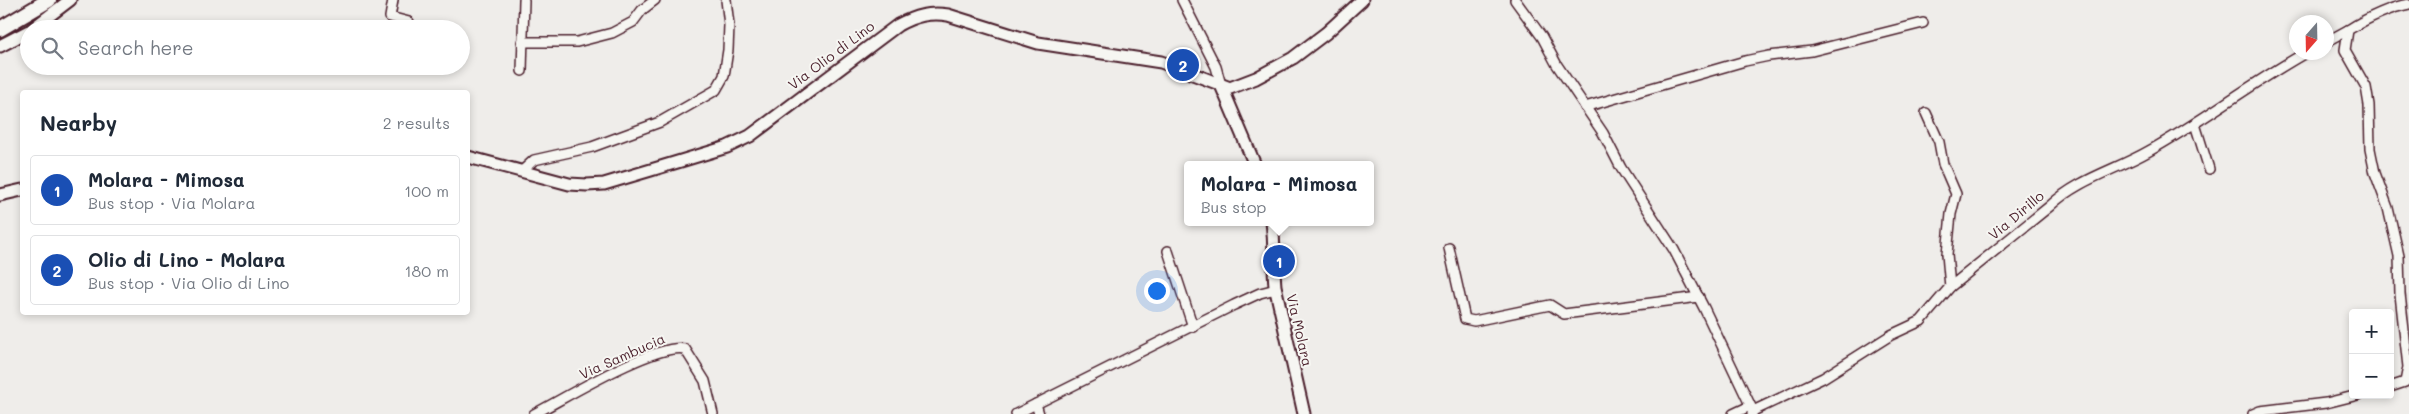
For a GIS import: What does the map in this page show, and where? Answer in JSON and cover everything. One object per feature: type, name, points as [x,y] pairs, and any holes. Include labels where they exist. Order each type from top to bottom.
[{"type":"main road","points":[[0,29],[49,0]]},
{"type":"street","points":[[44,20],[70,0]]},
{"type":"street","points":[[394,0],[390,17],[401,20]]},
{"type":"street","points":[[522,71],[524,0]]},
{"type":"street","points":[[522,42],[577,42],[612,33],[633,22],[642,10],[655,0]]},
{"type":"street","points":[[522,171],[534,160],[592,147],[660,122],[716,90],[724,76],[728,50],[726,0]]},
{"type":"street","points":[[1182,0],[1216,67],[1221,85],[1253,161]]},
{"type":"street","points":[[1221,85],[1237,86],[1287,62],[1326,34],[1362,0]]},
{"type":"street","points":[[1515,0],[1542,37],[1557,65],[1674,250],[1752,410]]},
{"type":"street","points":[[2334,38],[2396,6],[2409,4]]},
{"type":"street","name":"Via Olio di Lino","points":[[470,158],[569,184],[587,185],[604,184],[727,147],[750,136],[898,25],[911,18],[935,13],[948,15],[1038,43],[1161,62],[1221,85]]},
{"type":"street","points":[[1585,107],[1746,61],[1812,51],[1923,23]]},
{"type":"street","points":[[2348,30],[2345,50],[2366,87],[2370,105],[2368,136],[2375,173],[2388,208],[2399,256],[2400,294],[2408,367],[2407,383],[2394,386]]},
{"type":"street","points":[[0,46],[20,36]]},
{"type":"street","name":"Via Dirillo","points":[[1733,414],[1752,410],[1823,378],[1891,335],[1921,321],[1950,287],[2050,206],[2064,192],[2086,180],[2126,164],[2195,124],[2274,70],[2292,60]]},
{"type":"street","points":[[1926,113],[1939,142],[1943,164],[1956,194],[1951,214],[1947,254],[1950,287]]},
{"type":"street","points":[[2195,124],[2208,169]]},
{"type":"street","points":[[0,195],[20,190]]},
{"type":"street","name":"Via Molara","points":[[1272,226],[1276,289],[1304,414]]},
{"type":"street","points":[[1449,248],[1465,319],[1474,321],[1550,305],[1564,314],[1698,297]]},
{"type":"street","points":[[1168,252],[1193,327]]},
{"type":"street","points":[[1016,414],[1260,293],[1276,289]]},
{"type":"street","name":"Via Sambucia","points":[[534,414],[619,369],[660,351],[678,347],[686,348],[705,381],[713,414]]},
{"type":"street","points":[[2253,414],[2260,411],[2326,403],[2349,397]]},
{"type":"street","points":[[1036,404],[1039,414]]},
{"type":"place","name":"Olio di Lino - Molara","points":[[1183,65]]},
{"type":"place","name":"Molara - Mimosa","points":[[1279,261]]}]
